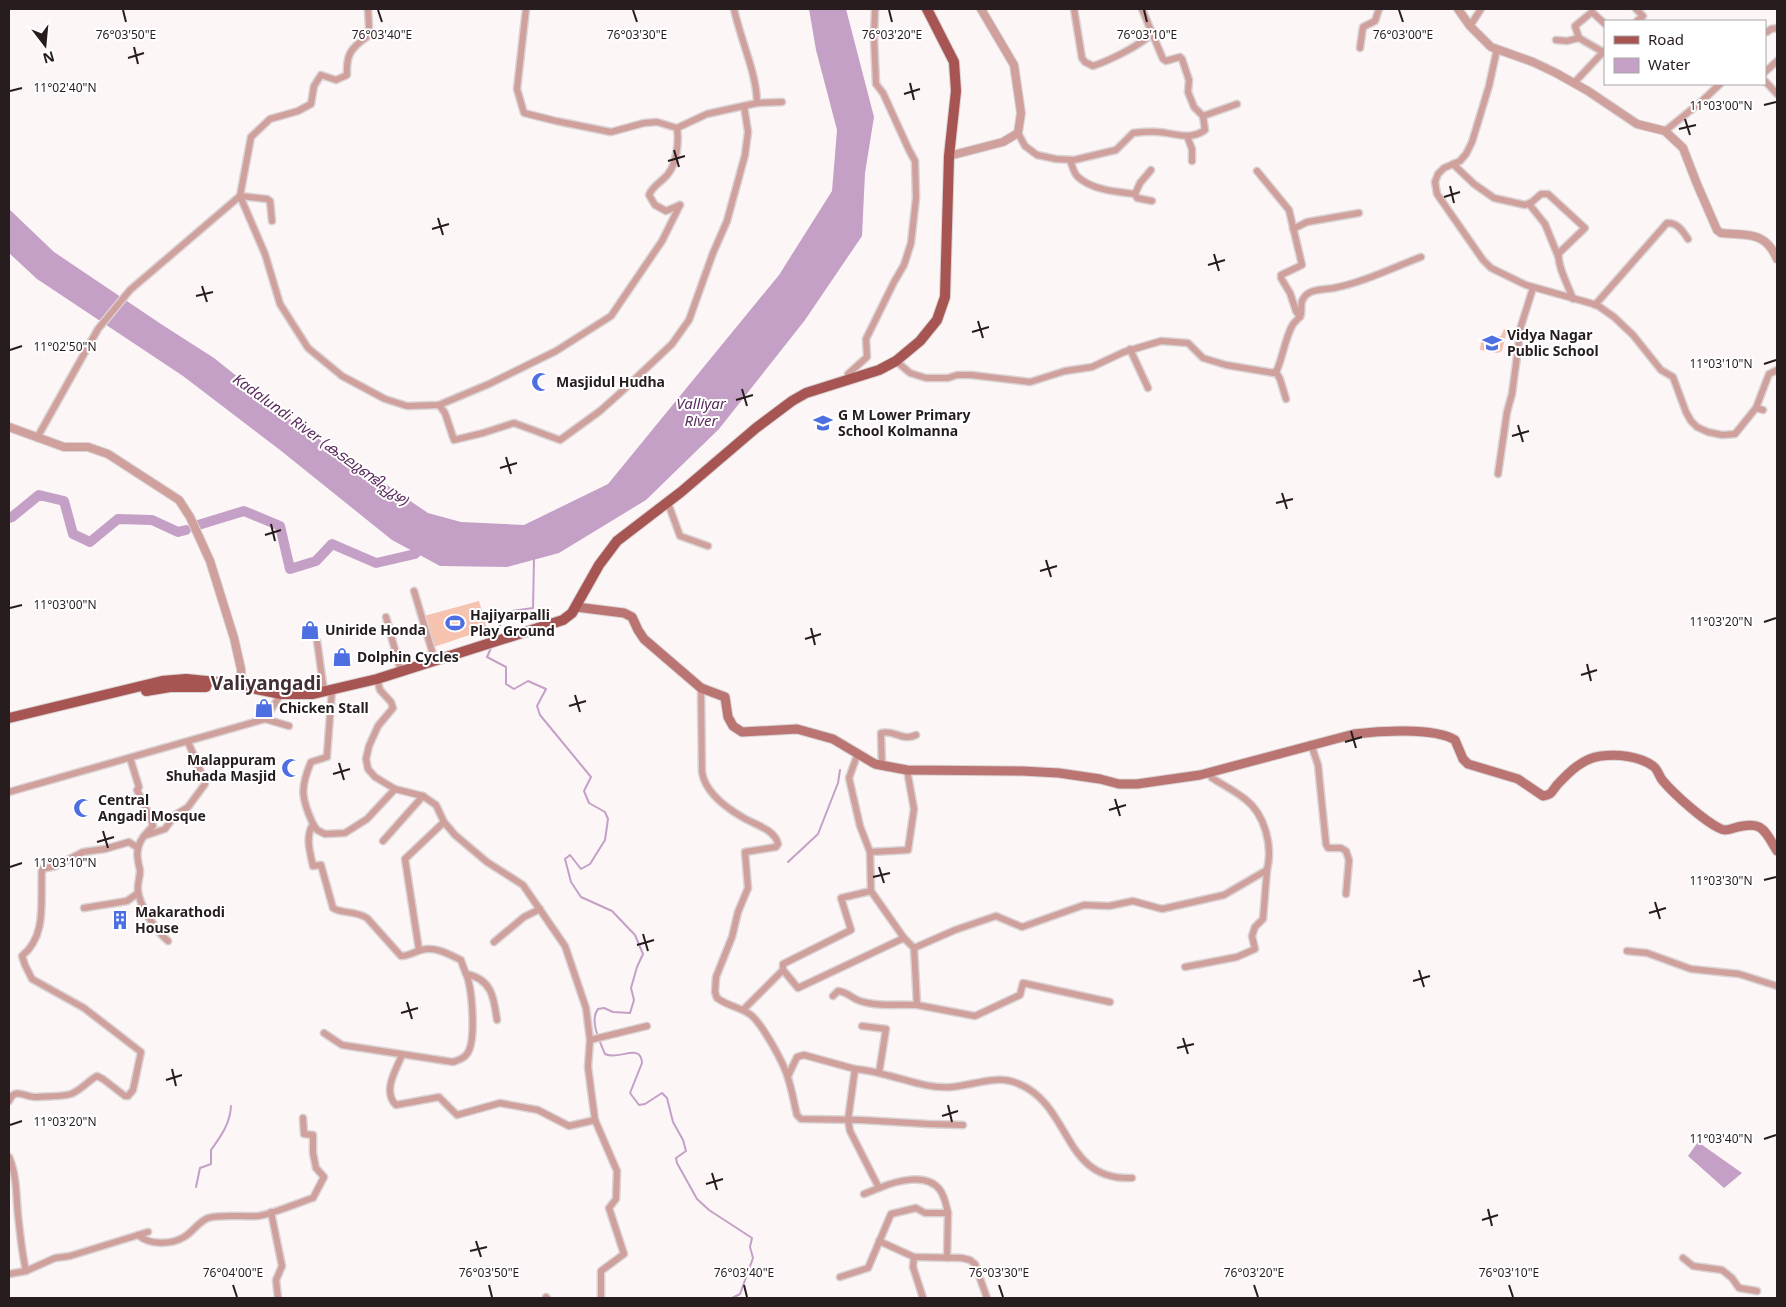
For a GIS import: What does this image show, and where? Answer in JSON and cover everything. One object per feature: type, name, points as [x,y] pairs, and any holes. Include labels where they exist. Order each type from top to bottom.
[{"type":"main road","points":[[9,718],[162,681],[186,679],[226,683],[300,696],[377,679],[563,620],[572,613],[599,565],[616,541],[668,503],[756,428],[806,393],[879,370],[896,361],[920,341],[937,320],[945,297],[949,156],[956,91],[954,62],[927,9]]},
{"type":"main road","points":[[576,607],[624,613],[632,617],[644,639],[701,688],[725,697],[728,717],[733,726],[742,732],[797,729],[833,739],[858,753],[869,762],[882,766],[907,770],[1059,773],[1125,784],[1183,778],[1341,736],[1370,732],[1440,734],[1455,740],[1463,759],[1468,764],[1518,778],[1543,796],[1551,794],[1569,773],[1589,759],[1608,756],[1640,759],[1653,766],[1664,782],[1714,825],[1723,830],[1750,824],[1758,826],[1767,833],[1777,851]]},
{"type":"main road","points":[[9,724],[170,687],[242,687]]},
{"type":"street","points":[[368,9],[368,36],[354,46],[346,64],[347,75],[336,80],[321,75],[314,86],[311,104],[298,111],[270,119],[251,137],[240,196],[265,254],[280,304],[308,348],[342,376],[385,399],[407,406],[439,405],[490,384],[556,351],[611,316],[662,241],[680,205],[666,211],[655,205],[649,195],[651,189],[669,173],[679,146],[677,128]]},
{"type":"street","points":[[526,9],[517,89],[524,113],[557,122],[611,132],[644,123],[657,122],[677,128],[707,114],[757,103],[782,102]]},
{"type":"street","points":[[734,9],[739,33],[757,92],[757,103]]},
{"type":"street","points":[[849,380],[848,374],[867,357],[866,339],[904,265],[911,243],[916,198],[915,161],[883,93],[876,84],[875,9]]},
{"type":"street","points":[[981,9],[1014,65],[1021,113],[1018,133],[1025,146],[1038,155],[1070,160],[1116,150],[1133,133],[1160,132],[1187,136],[1198,135],[1205,130],[1203,116],[1194,107],[1188,92],[1189,80],[1182,59],[1180,57],[1166,61],[1163,59],[1142,9]]},
{"type":"street","points":[[1074,9],[1080,51],[1085,62],[1089,65],[1099,64],[1140,43],[1152,34]]},
{"type":"street","points":[[1360,48],[1363,28],[1375,21],[1379,9]]},
{"type":"street","points":[[1470,26],[1480,9]]},
{"type":"street","points":[[1636,9],[1643,16],[1638,20]]},
{"type":"street","points":[[1461,11],[1470,26],[1487,43],[1497,49],[1533,62],[1574,83],[1637,124],[1666,131],[1683,148],[1696,184],[1718,230],[1721,233],[1757,236],[1766,242],[1777,258]]},
{"type":"street","points":[[1579,38],[1575,26],[1592,12],[1604,23]]},
{"type":"street","points":[[1767,32],[1777,28]]},
{"type":"street","points":[[1556,40],[1567,41],[1579,38],[1604,51],[1574,83]]},
{"type":"street","points":[[1497,49],[1489,86],[1472,142],[1460,161],[1444,168],[1436,178],[1435,186],[1437,194],[1487,265],[1533,288],[1595,305],[1614,317],[1633,335],[1661,370],[1673,377],[1691,421],[1697,427],[1708,432],[1722,436],[1735,434],[1759,409],[1769,374],[1777,370]]},
{"type":"street","points":[[1766,71],[1777,61]]},
{"type":"street","points":[[1766,82],[1777,94]]},
{"type":"street","points":[[1666,131],[1719,85]]},
{"type":"street","points":[[1203,116],[1237,104]]},
{"type":"street","points":[[439,405],[445,414],[454,440],[514,424],[560,440],[600,411],[672,344],[689,320],[735,195],[748,143],[744,106]]},
{"type":"street","points":[[949,156],[1003,142],[1018,133]]},
{"type":"street","points":[[1187,136],[1192,149],[1192,161]]},
{"type":"street","points":[[1070,160],[1077,176],[1090,185],[1116,192],[1135,194]]},
{"type":"street","points":[[1453,164],[1474,184],[1494,198],[1521,205],[1529,204],[1541,194],[1548,194],[1585,228],[1558,256]]},
{"type":"street","points":[[1135,194],[1140,183],[1151,170]]},
{"type":"street","points":[[1257,171],[1289,210],[1302,265],[1281,275],[1281,278],[1290,293],[1300,317]]},
{"type":"street","points":[[1135,194],[1136,198],[1152,201]]},
{"type":"street","points":[[37,438],[100,327],[125,295],[240,196],[270,201],[272,221]]},
{"type":"street","points":[[1529,204],[1545,224],[1573,299]]},
{"type":"street","points":[[1293,228],[1307,222],[1359,213]]},
{"type":"street","points":[[1595,305],[1667,223],[1673,223],[1681,228],[1688,238]]},
{"type":"street","points":[[1276,372],[1292,326],[1300,317],[1301,303],[1307,294],[1322,288],[1344,286],[1421,257]]},
{"type":"street","points":[[1498,474],[1507,412],[1512,394],[1521,326],[1533,288]]},
{"type":"street","points":[[896,361],[910,373],[926,378],[948,378],[971,374],[1030,382],[1065,371],[1092,367],[1130,350],[1161,340],[1181,342],[1193,346],[1199,355],[1215,362],[1250,370],[1276,372]]},
{"type":"street","points":[[1130,350],[1148,388]]},
{"type":"street","points":[[1276,372],[1286,399]]},
{"type":"street","points":[[9,427],[64,447],[88,447],[108,454],[179,500],[190,517],[210,561],[234,638],[241,670],[242,687]]},
{"type":"street","points":[[668,503],[680,536],[708,546]]},
{"type":"street","points":[[414,591],[435,661]]},
{"type":"street","points":[[386,617],[401,672]]},
{"type":"street","points":[[317,641],[328,691],[327,755],[326,758],[311,762],[302,789],[302,795],[313,824],[317,830],[325,834],[345,833],[366,819],[396,789]]},
{"type":"street","points":[[377,679],[380,690],[391,702],[393,708],[378,726],[369,746],[366,759],[368,769],[375,777],[396,789],[423,796],[436,805],[444,822],[455,836],[487,862],[523,885],[565,946],[586,1008],[593,1040],[588,1067],[595,1120],[617,1170],[616,1199],[609,1208],[624,1254],[602,1271],[601,1298]]},
{"type":"street","points":[[701,688],[703,781],[721,802],[742,817],[774,835],[778,844],[776,847],[745,852],[748,888],[738,912],[732,937],[716,977],[715,992],[717,998],[731,1007],[744,1009],[754,1017],[764,1031],[788,1076],[797,1115],[801,1119],[963,1125]]},
{"type":"street","points":[[265,719],[281,694]]},
{"type":"street","points":[[9,792],[265,719],[289,726]]},
{"type":"street","points":[[882,766],[881,733],[890,732],[905,738],[916,735]]},
{"type":"street","points":[[142,836],[165,829],[175,815],[188,807],[204,784],[204,779],[188,742]]},
{"type":"street","points":[[1311,744],[1318,765],[1326,844],[1328,848],[1341,848],[1346,851],[1349,860],[1346,894]]},
{"type":"street","points":[[858,753],[849,778],[860,826],[870,852],[871,891],[904,938],[914,948],[917,1005]]},
{"type":"street","points":[[130,758],[139,787],[137,790],[153,826],[142,836],[138,848],[137,858],[140,871],[138,893],[159,934],[168,942]]},
{"type":"street","points":[[870,852],[908,850],[914,809],[907,770]]},
{"type":"street","points":[[1185,967],[1237,957],[1255,948],[1252,936],[1255,927],[1263,919],[1269,862],[1267,836],[1258,812],[1246,800],[1212,778],[1209,772]]},
{"type":"street","points":[[383,841],[423,796]]},
{"type":"street","points":[[419,950],[405,860],[444,822]]},
{"type":"street","points":[[313,824],[308,832],[313,866],[321,865],[336,910],[360,913],[367,918],[401,956],[407,956],[419,950],[438,949],[461,960],[468,980],[472,1046],[467,1055],[460,1060],[452,1062],[342,1045],[324,1033]]},
{"type":"street","points":[[9,1101],[11,1096],[15,1094],[31,1097],[71,1094],[97,1076],[125,1096],[128,1096],[133,1090],[141,1052],[84,1008],[32,979],[22,956],[31,949],[38,933],[43,906],[42,869],[56,866],[83,852],[99,851],[128,842],[138,848]]},
{"type":"street","points":[[914,948],[955,930],[996,916],[1022,927],[1084,905],[1109,906],[1133,901],[1162,909],[1175,907],[1224,895],[1267,870]]},
{"type":"street","points":[[871,891],[841,898],[851,930],[783,964],[784,970],[798,988],[904,938]]},
{"type":"street","points":[[84,908],[127,901],[138,893]]},
{"type":"street","points":[[494,942],[524,917],[540,909]]},
{"type":"street","points":[[1627,951],[1647,953],[1690,969],[1739,974],[1777,986]]},
{"type":"street","points":[[744,1009],[784,970]]},
{"type":"street","points":[[466,974],[475,976],[486,984],[493,996],[497,1020]]},
{"type":"street","points":[[833,996],[838,991],[846,992],[858,1001],[872,1004],[917,1005],[975,1016],[1020,995],[1023,983],[1110,1002]]},
{"type":"street","points":[[593,1040],[648,1026]]},
{"type":"street","points":[[862,1026],[886,1029],[879,1073]]},
{"type":"street","points":[[402,1055],[390,1087],[396,1105],[439,1097],[457,1115],[500,1103],[538,1110],[569,1126],[595,1120]]},
{"type":"street","points":[[788,1076],[797,1057],[804,1055],[926,1086],[951,1087],[980,1080],[998,1080],[1019,1084],[1033,1093],[1050,1109],[1079,1158],[1095,1171],[1108,1177],[1118,1179],[1132,1178]]},
{"type":"street","points":[[856,1069],[848,1120],[854,1138],[879,1188]]},
{"type":"street","points":[[138,1235],[144,1240],[159,1243],[170,1242],[184,1237],[209,1217],[260,1216],[313,1198],[324,1177],[316,1168],[313,1153],[313,1135],[304,1134],[303,1118]]},
{"type":"street","points":[[9,1157],[17,1194],[18,1219],[26,1271]]},
{"type":"street","points":[[864,1194],[892,1183],[914,1180],[934,1183],[944,1197],[948,1213],[947,1258]]},
{"type":"street","points":[[840,1277],[868,1268],[891,1214],[916,1208],[925,1213],[948,1213]]},
{"type":"street","points":[[271,1212],[282,1266],[276,1280],[278,1298]]},
{"type":"street","points":[[9,1274],[26,1271],[55,1258],[70,1256],[148,1232]]},
{"type":"street","points":[[879,1241],[914,1257],[962,1258],[975,1264],[987,1298]]},
{"type":"street","points":[[914,1257],[913,1267],[923,1298]]},
{"type":"street","points":[[1683,1258],[1693,1266],[1722,1270],[1732,1278],[1739,1288],[1757,1291]]},
{"type":"shaded area","points":[[1504,329],[1507,330],[1502,351],[1498,353],[1480,350],[1481,341],[1490,342],[1495,336],[1501,336]]},
{"type":"shaded area","name":"Hajiyarpalli Play Ground","points":[[479,601],[487,629],[431,648],[424,616]]},
{"type":"water","name":"Valliyar River","points":[[809,9],[846,9],[874,117],[865,173],[862,236],[805,320],[719,429],[646,500],[559,553],[507,567],[440,566],[392,540],[280,450],[183,376],[37,279],[9,253],[9,209],[54,252],[214,358],[294,422],[428,513],[461,522],[524,525],[608,484],[779,275],[832,191],[837,130],[816,50]]},
{"type":"water","points":[[1698,1142],[1742,1173],[1724,1188],[1688,1156]]},
{"type":"waterway","points":[[9,518],[39,495],[64,501],[73,534],[90,542],[118,519],[152,520],[178,532],[186,530]]},
{"type":"waterway","points":[[195,526],[244,511],[280,526],[290,569],[316,561],[332,544],[376,563],[415,554],[424,544]]},
{"type":"waterway","points":[[496,637],[505,612],[533,608],[534,559]]},
{"type":"waterway","points":[[491,648],[487,657],[506,667],[506,684],[514,689],[528,681],[546,689],[537,706],[540,715],[591,777],[584,791],[589,803],[605,812],[608,819],[605,840],[590,864],[581,869],[570,855],[565,859],[571,882],[581,897],[612,911],[635,935],[643,954],[631,988],[634,1000],[630,1013],[613,1012],[604,1008],[598,1009],[595,1019],[596,1031],[605,1054],[610,1056],[633,1053],[641,1057],[642,1063],[630,1093],[639,1105],[645,1104],[662,1093],[667,1098],[673,1122],[683,1140],[686,1151],[676,1158],[677,1163],[697,1199],[709,1210],[752,1238],[750,1247],[753,1258],[740,1294],[732,1298]]},
{"type":"waterway","points":[[788,862],[818,834],[838,783],[840,770]]},
{"type":"waterway","points":[[196,1187],[200,1168],[211,1164],[211,1150],[227,1124],[231,1106]]},
{"type":"place","name":"Vidya Nagar Public School","points":[[1492,343]]},
{"type":"place","name":"Masjidul Hudha","points":[[541,382]]},
{"type":"place","name":"G M Lower Primary School Kolmanna","points":[[823,423]]},
{"type":"place","name":"Hajiyarpalli Play Ground","points":[[455,623]]},
{"type":"place","name":"Uniride Honda","points":[[310,630]]},
{"type":"place","name":"Dolphin Cycles","points":[[342,657]]},
{"type":"place","name":"Chicken Stall","points":[[264,708]]},
{"type":"place","name":"Malappuram Shuhada Masjid","points":[[291,768]]},
{"type":"place","name":"Central Angadi Mosque","points":[[83,808]]},
{"type":"place","name":"Makarathodi House","points":[[120,920]]},
{"type":"district","name":"Valiyangadi","points":[[266,683]]},
{"type":"water label","name":"Kadalundi River (കടലുണ്ടിപ്പുഴ)","points":[[321,440]]}]
